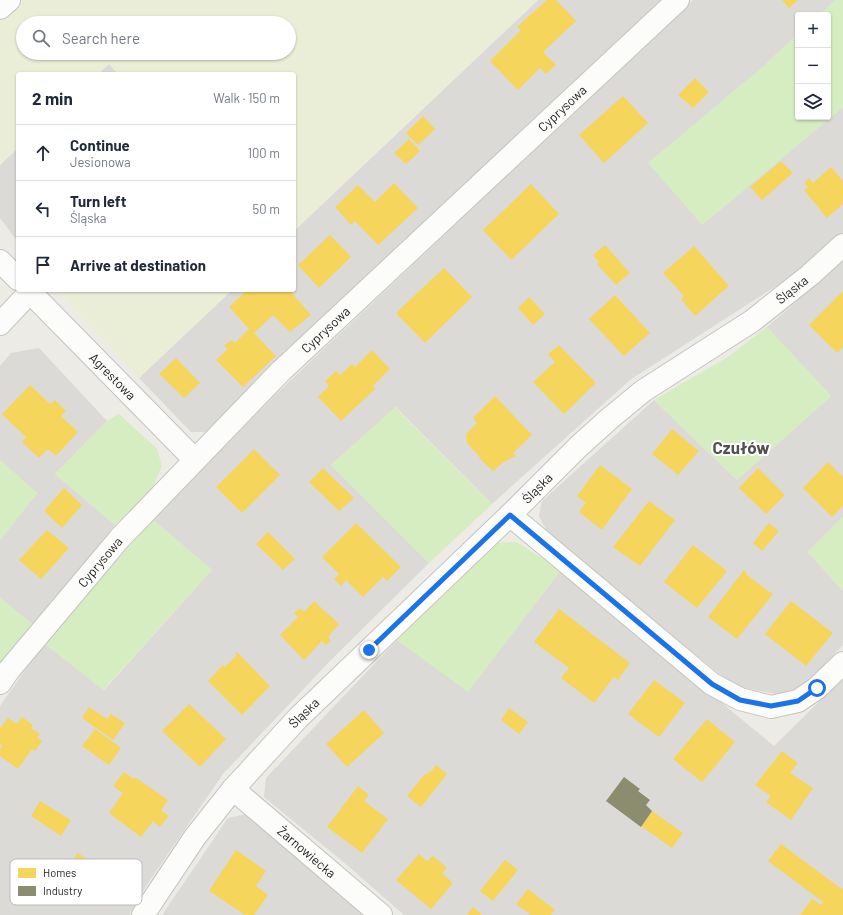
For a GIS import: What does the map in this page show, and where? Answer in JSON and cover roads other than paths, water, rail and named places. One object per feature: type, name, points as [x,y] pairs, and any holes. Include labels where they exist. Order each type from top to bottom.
[{"type":"street","points":[[0,8],[9,0]]},
{"type":"street","name":"Cyprysowa","points":[[0,684],[9,670],[120,538],[280,372],[678,0]]},
{"type":"street","name":"Śląska","points":[[143,915],[195,837],[232,789],[298,718],[510,515],[578,447],[643,391],[752,321],[810,275],[843,245]]},
{"type":"street","name":"Agrestowa","points":[[0,261],[16,277]]},
{"type":"street","points":[[0,324],[22,292]]},
{"type":"street","name":"Agrestowa","points":[[31,292],[195,460]]},
{"type":"street","points":[[510,515],[712,684],[740,700],[771,706],[798,701],[817,688],[843,663]]},
{"type":"street","name":"Żarnowiecka","points":[[232,789],[381,915]]},
{"type":"district","name":"Czułów","points":[[741,447]]}]
